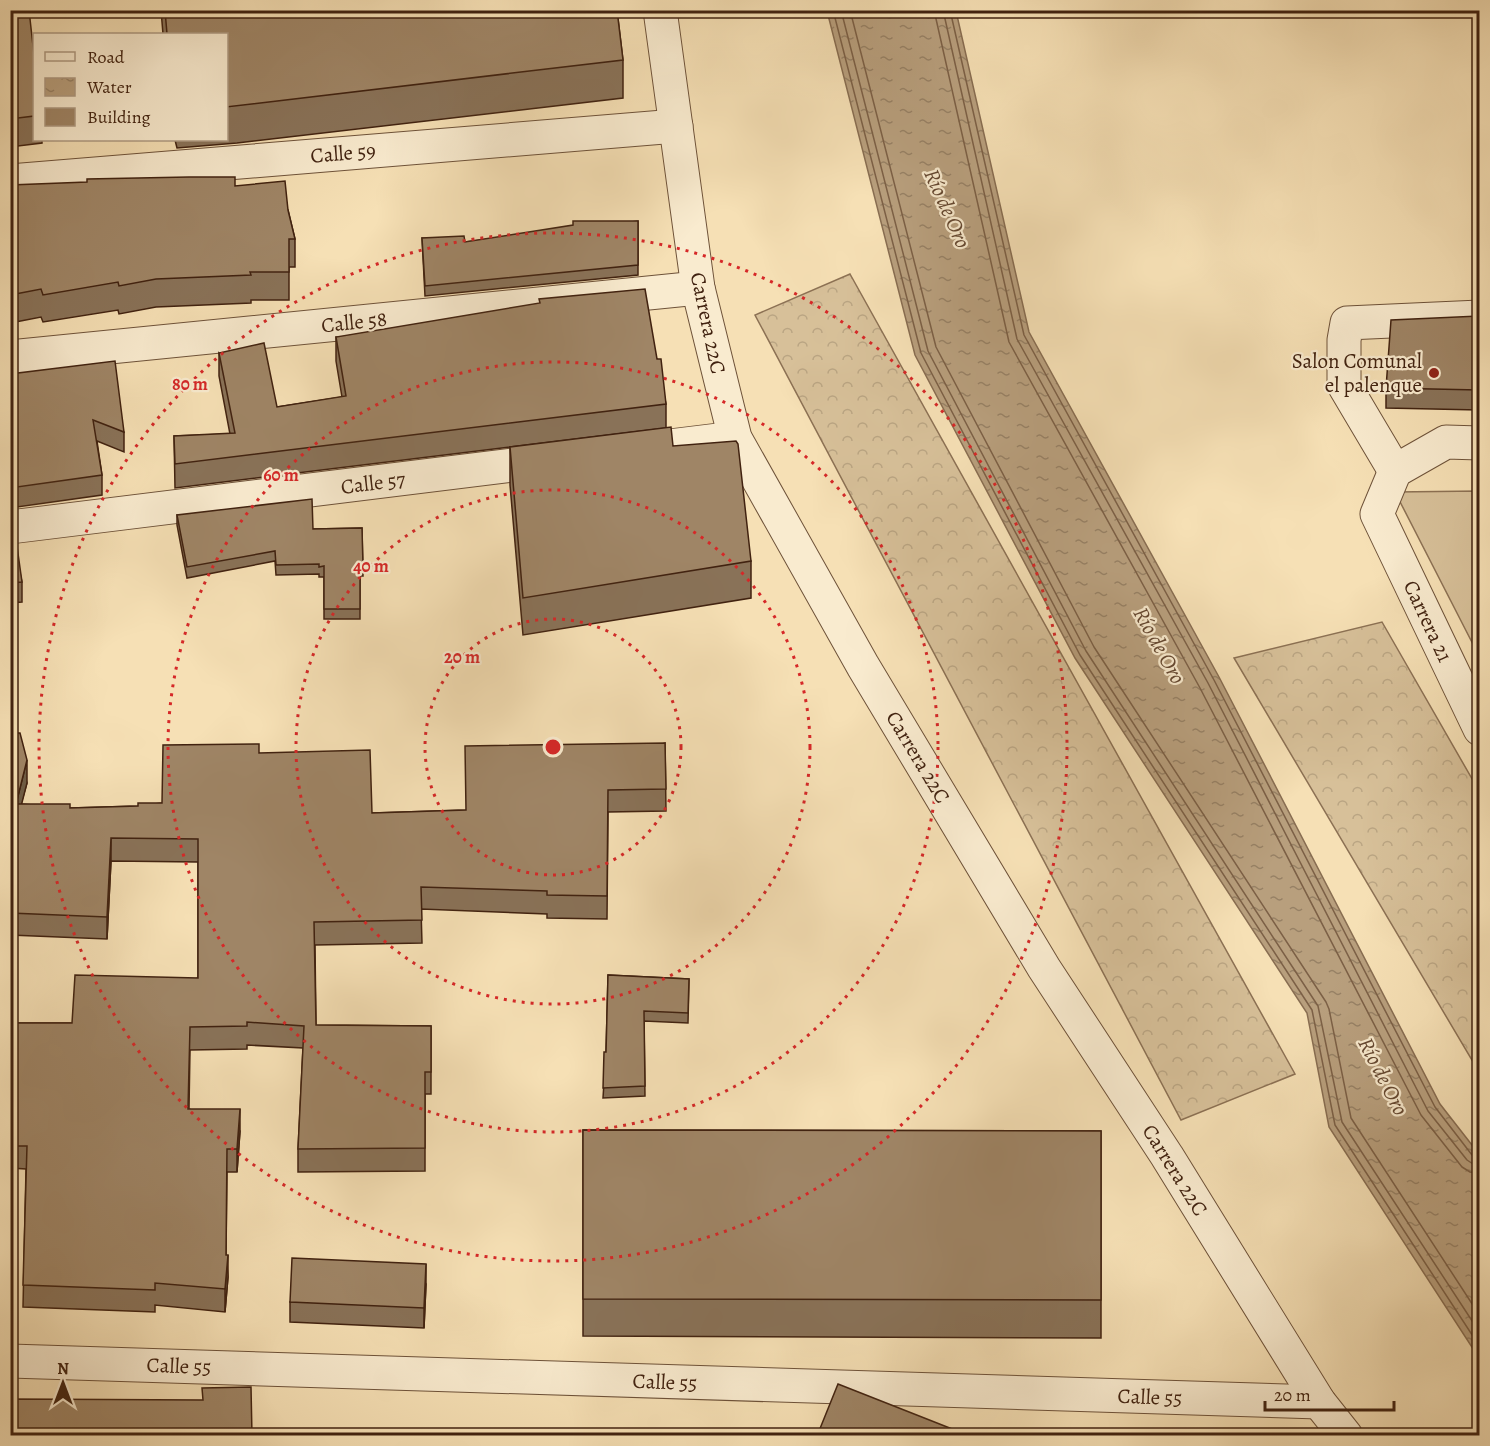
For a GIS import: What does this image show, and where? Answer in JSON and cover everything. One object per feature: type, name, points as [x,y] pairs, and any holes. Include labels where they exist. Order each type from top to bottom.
[{"type":"street","name":"Carrera 22C","points":[[660,10],[699,288],[735,438],[863,666],[1044,968],[1167,1156],[1319,1402],[1346,1436]]},
{"type":"street","name":"Calle 59","points":[[10,181],[676,126]]},
{"type":"street","name":"Calle 58","points":[[10,357],[699,288]]},
{"type":"street","points":[[1479,317],[1347,323],[1344,340],[1344,385],[1395,471],[1446,442],[1479,443]]},
{"type":"street","name":"Calle 57","points":[[10,527],[735,438]]},
{"type":"street","name":"Carrera 21","points":[[1395,471],[1377,514],[1479,729]]},
{"type":"street","name":"Calle 55","points":[[10,1361],[1319,1402]]},
{"type":"green space","points":[[850,274],[1295,1074],[1181,1120],[755,315]]},
{"type":"green space","points":[[1479,491],[1479,656],[1395,492]]},
{"type":"green space","points":[[1382,622],[1479,791],[1479,1072],[1234,658]]},
{"type":"water","name":"Río de Oro","points":[[827,11],[956,11],[1029,332],[1219,677],[1440,1104],[1479,1154],[1479,1358],[1329,1127],[1307,1013],[1075,658],[915,355]]},
{"type":"building","points":[[10,10],[29,10],[33,46],[33,116],[10,119]]},
{"type":"building","points":[[165,10],[617,10],[623,60],[228,107],[228,33],[167,33]]},
{"type":"building","points":[[235,177],[235,186],[285,181],[288,210],[295,239],[289,239],[289,272],[250,272],[251,275],[156,279],[119,286],[118,282],[43,295],[41,289],[10,295],[10,185],[87,182],[87,179]]},
{"type":"building","points":[[573,221],[638,221],[638,265],[425,286],[422,238],[464,236],[465,242],[573,225]]},
{"type":"building","points":[[645,289],[657,359],[661,359],[666,404],[175,464],[174,436],[235,433],[219,353],[264,343],[277,407],[346,396],[336,337],[540,303],[539,299]]},
{"type":"building","name":"Salon Comunal el palenque","points":[[1479,316],[1479,390],[1386,388],[1391,320]]},
{"type":"building","points":[[115,361],[124,432],[93,420],[102,475],[10,488],[10,374]]},
{"type":"building","points":[[671,427],[673,446],[736,441],[738,444],[751,561],[523,598],[510,447]]},
{"type":"building","points":[[312,499],[313,529],[362,528],[363,566],[360,566],[360,609],[324,609],[324,566],[319,567],[319,564],[276,565],[275,551],[187,567],[177,515]]},
{"type":"building","points":[[10,525],[14,525],[22,582],[10,583]]},
{"type":"building","points":[[10,733],[20,733],[27,760],[16,804],[70,804],[70,808],[162,803],[163,745],[259,744],[259,753],[370,750],[372,813],[466,810],[465,746],[665,743],[666,789],[608,790],[607,896],[547,895],[547,891],[421,887],[422,920],[314,922],[316,1025],[431,1026],[431,1072],[425,1072],[425,1148],[298,1149],[304,1026],[247,1022],[247,1026],[190,1027],[188,1109],[240,1109],[237,1149],[227,1149],[226,1255],[228,1255],[225,1289],[155,1283],[155,1290],[23,1285],[27,1146],[10,1146],[10,1023],[72,1023],[75,975],[198,978],[198,839],[111,838],[107,917],[10,913]]},
{"type":"building","points":[[608,975],[689,979],[688,1013],[644,1011],[645,1086],[603,1088]]},
{"type":"building","points":[[583,1130],[1101,1131],[1101,1300],[583,1299]]},
{"type":"building","points":[[292,1258],[426,1264],[424,1308],[290,1302]]},
{"type":"building","points":[[838,1384],[970,1436],[817,1436]]},
{"type":"building","points":[[251,1387],[252,1436],[10,1436],[10,1399],[203,1400],[202,1388]]},
{"type":"place","name":"Salon Comunal el palenque","points":[[1434,373]]}]
